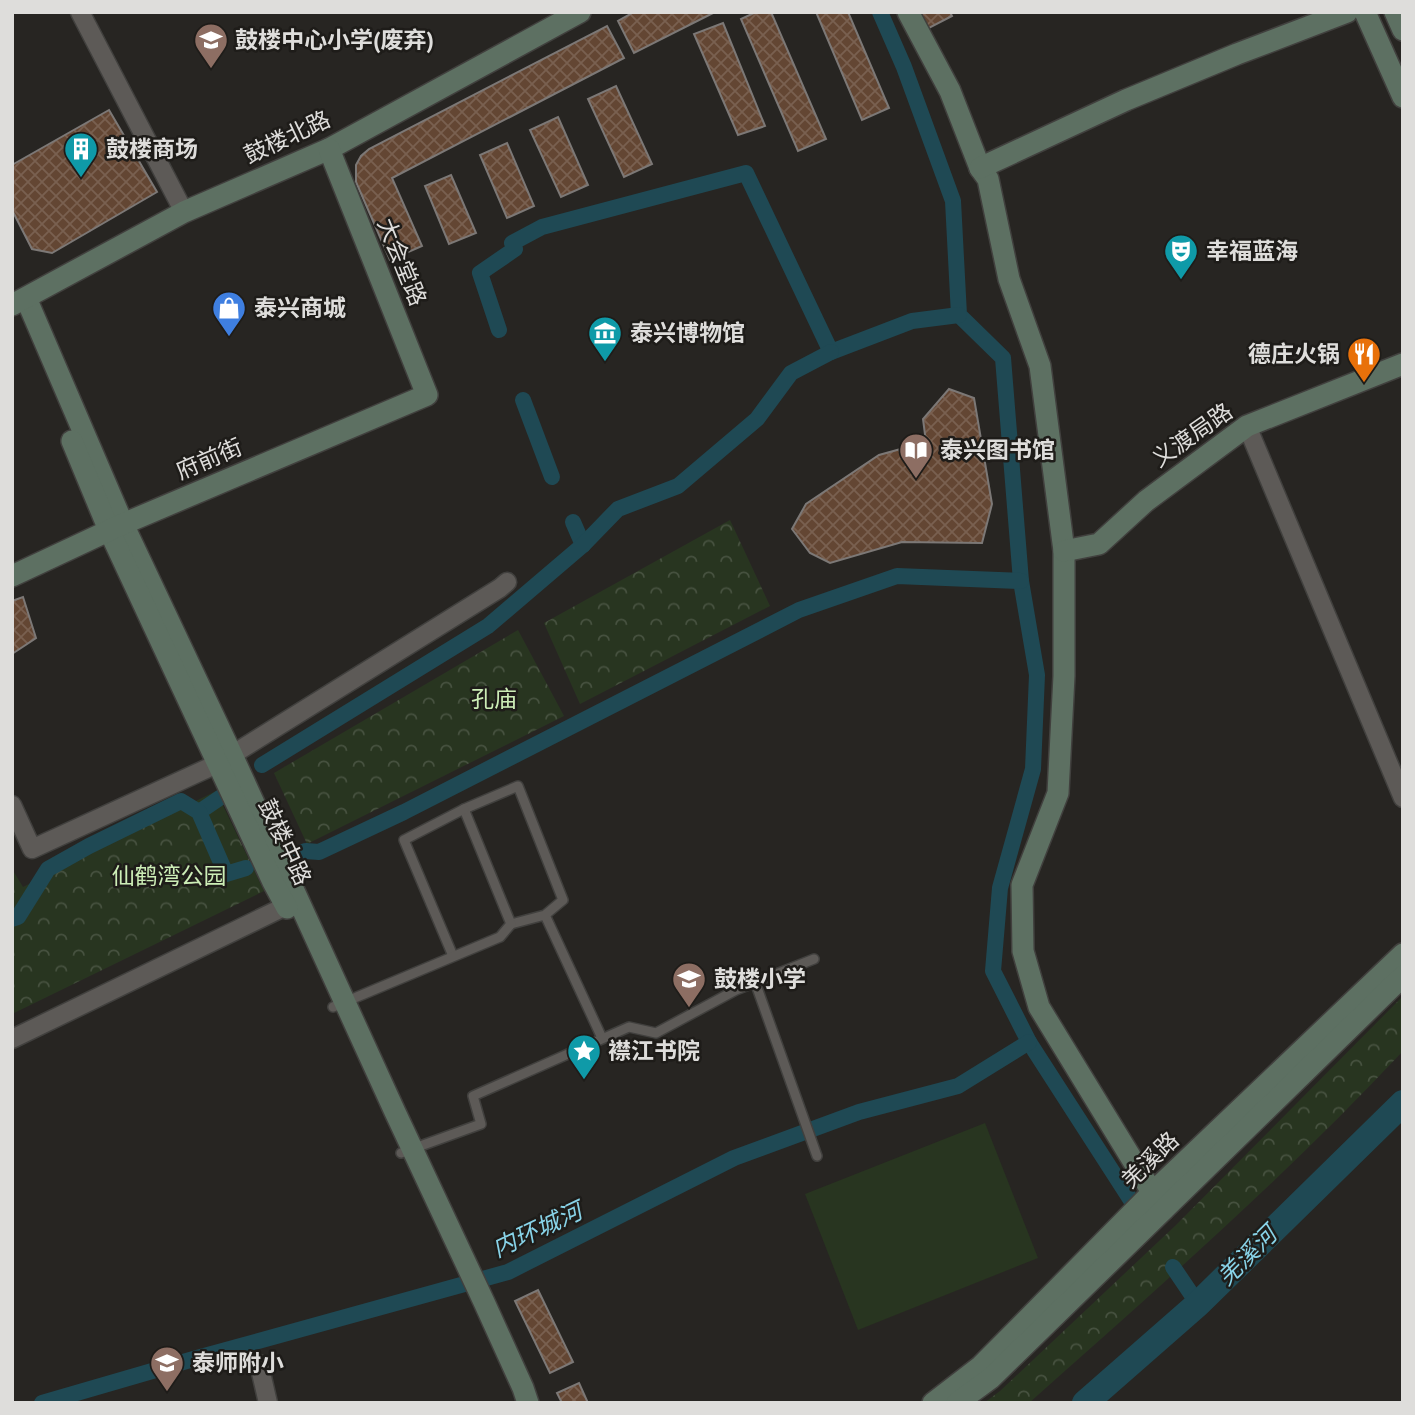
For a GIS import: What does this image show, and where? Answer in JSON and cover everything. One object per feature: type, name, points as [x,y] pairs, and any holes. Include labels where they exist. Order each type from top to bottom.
[{"type":"street","points":[[80,12],[184,212]]},
{"type":"street","name":"鼓楼北路","points":[[16,302],[184,212],[329,149],[580,12]]},
{"type":"street","points":[[908,12],[950,91],[980,168],[988,179],[1010,279],[1040,366],[1064,551],[1064,676],[1058,793],[1023,885],[1023,951],[1039,1007],[1158,1201]]},
{"type":"street","points":[[980,168],[1126,100],[1347,12]]},
{"type":"street","points":[[1365,12],[1403,97]]},
{"type":"street","points":[[1395,12],[1403,30]]},
{"type":"street","name":"大会堂路","points":[[329,149],[427,395]]},
{"type":"street","name":"鼓楼中路","points":[[16,302],[116,527],[225,759],[273,882],[338,1004],[471,1286],[514,1403]]},
{"type":"street","name":"义渡局路","points":[[1064,551],[1099,544],[1146,501],[1247,426],[1403,364]]},
{"type":"street","name":"府前街","points":[[12,576],[116,527],[427,395]]},
{"type":"street","points":[[1247,426],[1403,798]]},
{"type":"street","points":[[12,805],[32,849],[225,759],[489,596],[507,582]]},
{"type":"street","points":[[225,759],[338,1004]]},
{"type":"street","points":[[12,1039],[286,906]]},
{"type":"street","name":"羌溪路","points":[[957,1403],[990,1378],[1158,1201],[1403,954]]},
{"type":"street","name":"羌溪路","points":[[933,1403],[981,1366],[1403,976]]},
{"type":"street","points":[[471,1286],[528,1403]]},
{"type":"street","points":[[259,1364],[268,1403]]},
{"type":"lane","points":[[338,1004],[500,937],[511,924],[545,915],[563,900],[517,786],[404,840],[453,956]]},
{"type":"lane","points":[[464,809],[511,924]]},
{"type":"lane","points":[[545,915],[603,1038]]},
{"type":"lane","points":[[407,1151],[481,1124],[473,1096],[629,1027],[656,1033],[736,990],[814,959]]},
{"type":"lane","points":[[755,982],[817,1156]]},
{"type":"green space","points":[[730,520],[770,606],[580,704],[544,623]]},
{"type":"green space","name":"孔庙","points":[[518,630],[564,716],[307,844],[274,773]]},
{"type":"green space","name":"仙鹤湾公园","points":[[216,791],[264,891],[12,1014],[12,869],[23,887]]},
{"type":"green space","points":[[1403,996],[1403,1051],[1313,1143],[1220,1231],[1029,1403],[984,1403],[1176,1225]]},
{"type":"green space","points":[[985,1123],[1038,1258],[858,1330],[805,1194]]},
{"type":"building","points":[[634,12],[715,12],[634,53],[618,21]]},
{"type":"building","points":[[756,12],[771,12],[826,139],[798,151],[741,19]]},
{"type":"building","points":[[816,12],[848,12],[889,108],[862,120]]},
{"type":"building","points":[[919,12],[950,12],[952,16],[927,29]]},
{"type":"building","points":[[723,23],[765,126],[738,135],[694,34]]},
{"type":"building","points":[[607,26],[624,58],[392,178],[422,246],[390,260],[356,182],[356,165],[361,156],[369,149]]},
{"type":"building","points":[[616,86],[652,164],[624,177],[588,99]]},
{"type":"building","name":"鼓楼商场","points":[[109,110],[157,192],[52,253],[32,249],[12,210],[12,165]]},
{"type":"building","points":[[558,117],[588,185],[561,197],[530,130]]},
{"type":"building","points":[[507,143],[534,206],[507,218],[480,155]]},
{"type":"building","points":[[451,175],[476,233],[449,244],[425,186]]},
{"type":"building","name":"泰兴图书馆","points":[[949,389],[974,398],[992,504],[982,543],[902,542],[830,563],[810,553],[792,529],[806,504],[879,455],[926,442],[923,419]]},
{"type":"building","points":[[23,597],[36,638],[12,654],[12,601]]},
{"type":"building","points":[[538,1290],[573,1362],[550,1373],[515,1301]]},
{"type":"building","points":[[579,1383],[588,1403],[562,1403],[557,1393]]},
{"type":"waterway","points":[[880,12],[904,67],[953,201],[959,315],[1003,358],[1021,581],[1037,675],[1033,769],[1000,888],[993,971],[1029,1042],[1134,1205]]},
{"type":"waterway","points":[[499,330],[480,273],[515,249],[512,243],[542,227],[746,173],[831,352],[912,321],[959,315]]},
{"type":"waterway","points":[[262,765],[488,626],[583,545],[618,509],[678,486],[757,419],[791,373],[831,352]]},
{"type":"waterway","points":[[523,400],[552,477]]},
{"type":"waterway","points":[[573,522],[583,545]]},
{"type":"waterway","points":[[290,856],[306,851],[319,852],[404,812],[799,610],[897,576],[1021,581]]},
{"type":"waterway","points":[[199,812],[224,795]]},
{"type":"waterway","points":[[12,919],[18,917],[48,869],[181,801],[199,812],[226,874],[246,868]]},
{"type":"waterway","name":"内环城河","points":[[42,1403],[508,1272],[734,1158],[859,1112],[958,1086],[1029,1042]]},
{"type":"waterway","name":"羌溪河","points":[[1085,1403],[1198,1304],[1403,1103]]},
{"type":"waterway","points":[[1173,1267],[1198,1304]]},
{"type":"place","name":"鼓楼中心小学(废弃)","points":[[211,70]]},
{"type":"place","name":"鼓楼商场","points":[[81,179]]},
{"type":"place","name":"幸福蓝海","points":[[1181,281]]},
{"type":"place","name":"泰兴商城","points":[[229,338]]},
{"type":"place","name":"泰兴博物馆","points":[[605,363]]},
{"type":"place","name":"德庄火锅","points":[[1364,384]]},
{"type":"place","name":"泰兴图书馆","points":[[916,480]]},
{"type":"place","name":"鼓楼小学","points":[[689,1009]]},
{"type":"place","name":"襟江书院","points":[[584,1081]]},
{"type":"place","name":"泰师附小","points":[[167,1393]]}]
